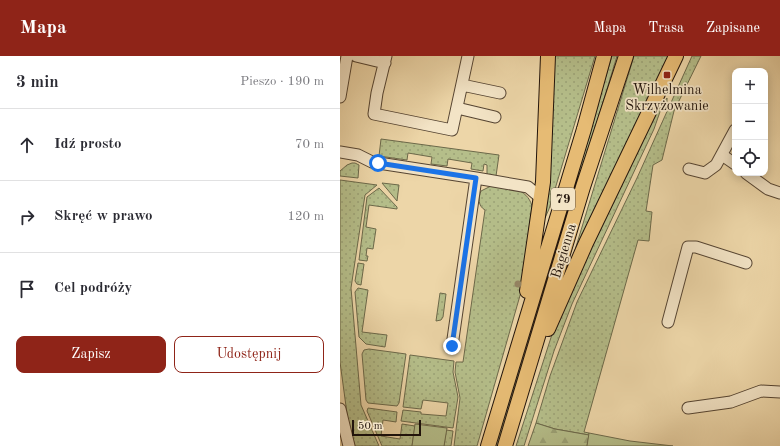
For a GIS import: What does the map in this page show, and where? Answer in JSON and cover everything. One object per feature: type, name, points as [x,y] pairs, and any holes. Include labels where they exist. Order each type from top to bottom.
[{"type":"main road","points":[[519,341],[541,198],[548,56]]},
{"type":"main road","name":"Bagienna","points":[[488,446],[586,122],[604,56]]},
{"type":"main road","name":"Bagienna","points":[[505,446],[583,187],[626,56]]},
{"type":"main road","points":[[524,380],[586,244],[676,56]]},
{"type":"street","points":[[340,97],[347,56]]},
{"type":"street","points":[[356,56],[385,60],[377,93],[374,114],[452,130],[468,56]]},
{"type":"street","points":[[462,85],[500,93]]},
{"type":"street","points":[[457,108],[495,117]]},
{"type":"street","points":[[689,169],[705,173],[716,165],[732,136]]},
{"type":"street","points":[[340,152],[358,155],[372,162],[528,187],[541,198]]},
{"type":"street","points":[[722,155],[732,162]]},
{"type":"street","points":[[750,176],[768,189],[780,193]]},
{"type":"street","points":[[452,346],[476,178]]},
{"type":"street","points":[[668,322],[688,247],[696,247],[746,263]]},
{"type":"street","points":[[688,408],[731,402],[761,392],[780,392]]},
{"type":"street","points":[[340,409],[349,446]]},
{"type":"green space","points":[[553,56],[595,56],[545,218],[548,192]]},
{"type":"green space","points":[[612,56],[617,56],[499,446],[494,446]]},
{"type":"green space","points":[[634,56],[670,56],[575,252],[575,250]]},
{"type":"green space","points":[[692,56],[701,56],[674,111],[662,160],[653,165],[646,211],[652,212],[649,241],[638,240],[584,432],[589,433],[589,435],[555,429],[536,423],[550,376],[577,302],[637,178]]},
{"type":"green space","points":[[667,98],[667,102],[662,106],[654,129],[572,304],[554,351],[524,446],[516,446],[556,322],[653,117]]},
{"type":"green space","points":[[381,139],[499,155],[496,176],[487,174],[487,165],[484,164],[483,171],[471,169],[472,163],[448,159],[447,166],[431,164],[432,157],[408,153],[407,160],[379,156]]},
{"type":"green space","points":[[352,163],[359,165],[358,178],[340,176],[340,171]]},
{"type":"green space","points":[[340,180],[377,185],[365,195],[351,288],[361,405],[379,446],[355,446],[348,421],[340,362]]},
{"type":"green space","points":[[382,183],[399,185],[397,201]]},
{"type":"green space","points":[[491,186],[516,189],[526,195],[532,206],[521,292],[477,446],[454,446],[460,398],[455,372],[456,362],[463,362],[485,210],[479,202],[479,196],[481,191]]},
{"type":"green space","points":[[379,188],[397,207],[397,209],[369,205],[366,227],[376,229],[373,249],[367,248],[367,261],[359,260],[367,197]]},
{"type":"green space","points":[[358,263],[364,264],[361,285],[357,284],[355,281]]},
{"type":"green space","points":[[358,288],[368,290],[362,332],[387,335],[385,347],[366,344],[359,337],[355,292]]},
{"type":"green space","points":[[440,293],[446,294],[443,317],[441,320],[436,321]]},
{"type":"green space","points":[[369,349],[406,354],[399,403],[397,406],[368,403],[366,400],[362,354],[364,350]]},
{"type":"green space","points":[[410,355],[454,361],[453,372],[458,397],[453,428],[401,421],[403,410],[421,412],[421,414],[446,416],[448,403],[423,400],[421,409],[403,407]]},
{"type":"green space","points":[[368,408],[397,412],[396,422],[383,420],[381,436],[400,439],[402,424],[415,426],[412,446],[382,446],[367,411]]},
{"type":"green space","points":[[536,423],[555,429],[589,435],[587,446],[528,446]]},
{"type":"green space","points":[[415,424],[447,428],[444,446],[412,446]]},
{"type":"green space","points":[[446,430],[453,431],[451,446],[444,446]]},
{"type":"green space","points":[[589,433],[630,441],[673,446],[587,446]]},
{"type":"place","name":"Wilhelmina Skrzyżowanie","points":[[667,75]]},
{"type":"route","points":[[378,163],[476,178],[452,346]]}]
